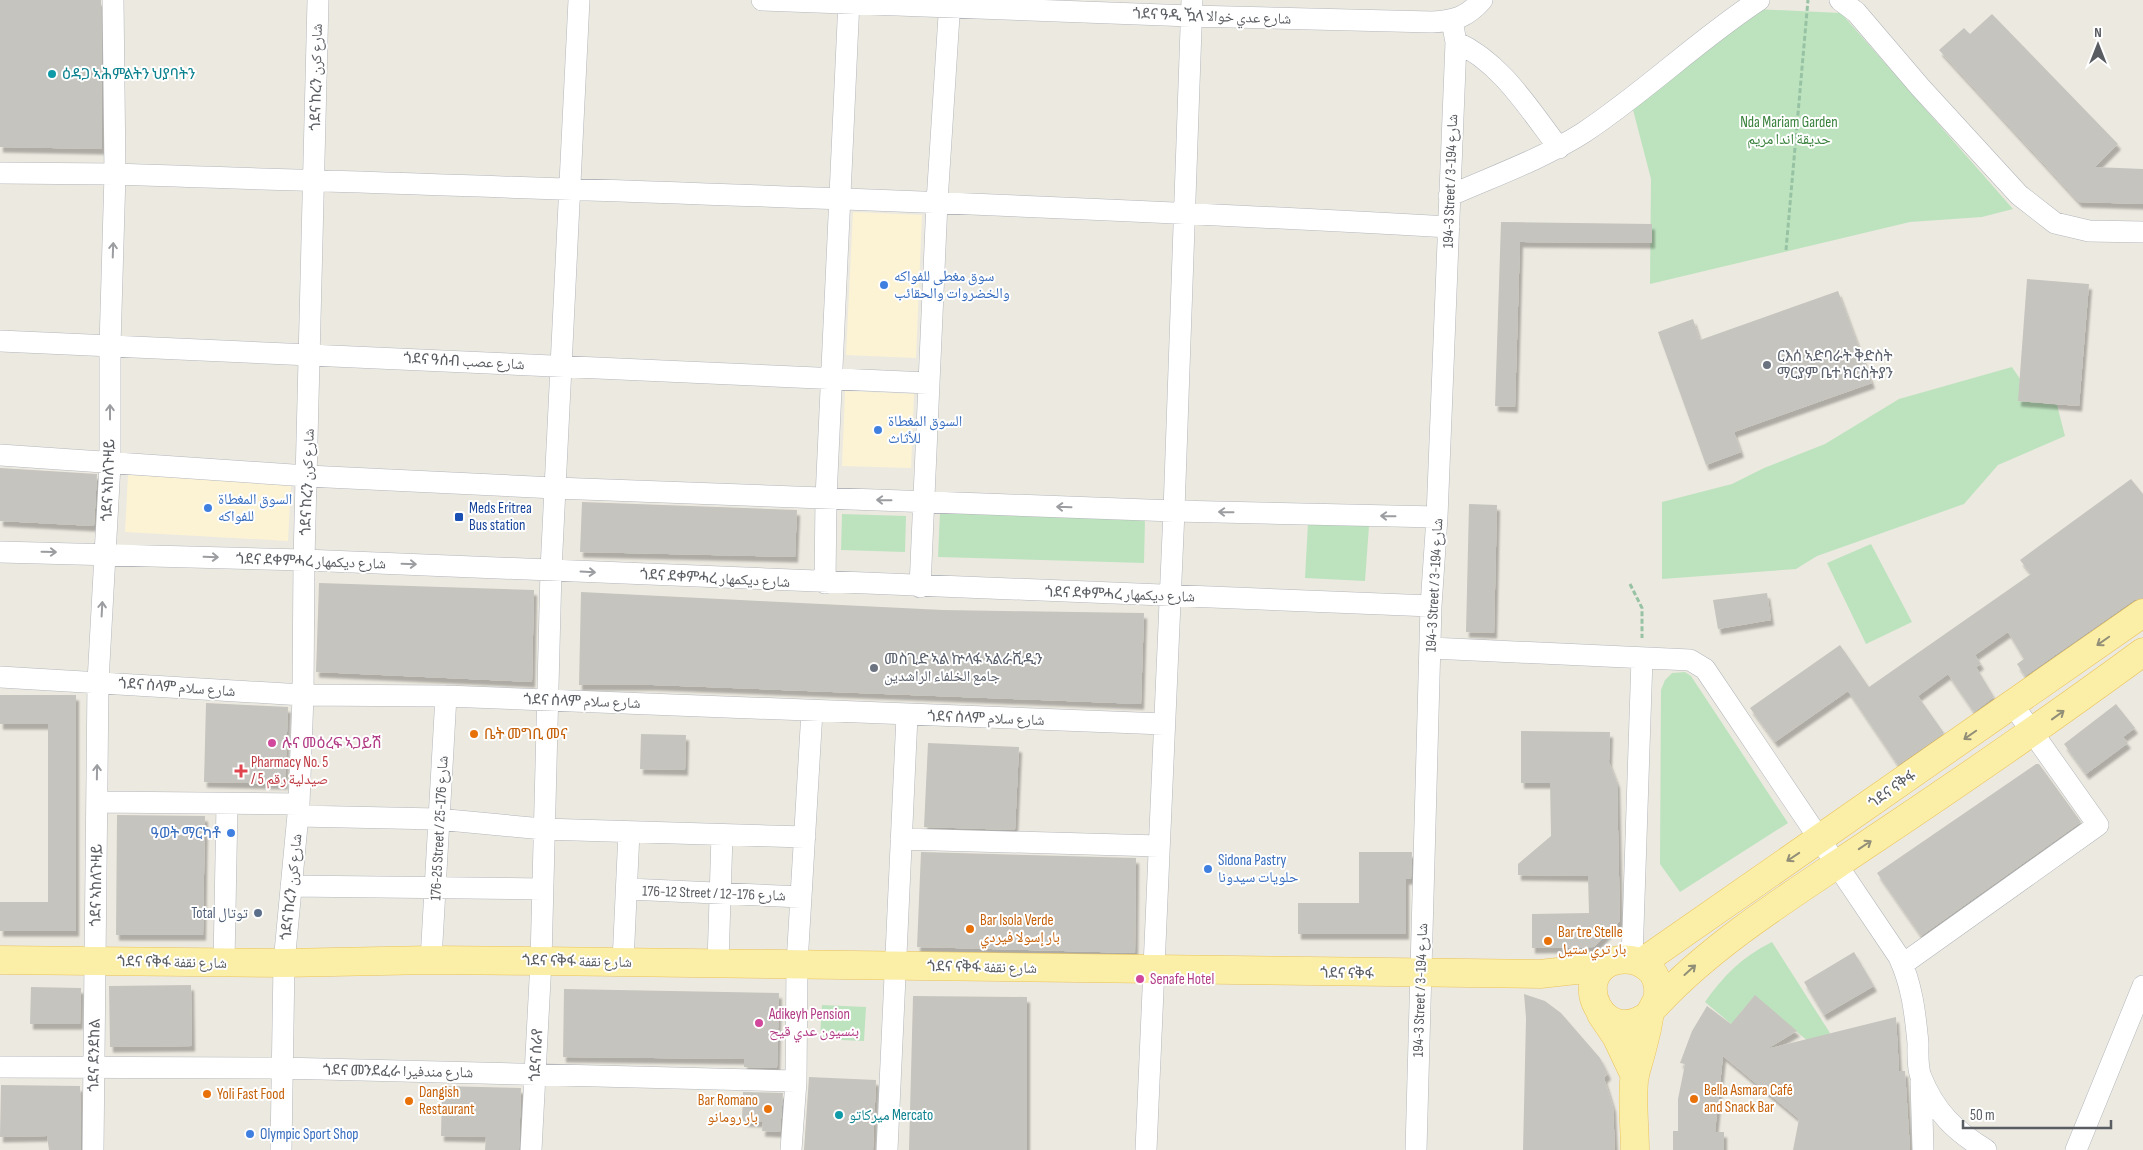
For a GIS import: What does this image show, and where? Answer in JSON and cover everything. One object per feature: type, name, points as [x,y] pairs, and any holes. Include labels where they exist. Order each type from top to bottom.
[{"type":"main road","name":"ጎደና ናቅፋ","points":[[1154,969],[1420,974],[1540,974],[1628,962],[1696,922],[1820,839],[2143,613]]},
{"type":"main road","name":"ጎደና ናቅፋ","points":[[1653,1009],[1703,958],[1837,864],[2033,733],[2143,652]]},
{"type":"main road","name":"ጎደና ናቅፋ شارع نقفة","points":[[0,960],[284,963],[431,960],[1154,969]]},
{"type":"main road","points":[[1635,1076],[1616,1036],[1599,1010],[1593,986],[1602,968],[1628,962],[1655,976],[1658,986],[1635,1076],[1635,1150]]},
{"type":"main road","name":"ጎደና ናቅፋ","points":[[1540,974],[1580,994],[1599,1010]]},
{"type":"main road","points":[[1599,1010],[1610,1021],[1620,1024],[1631,1024],[1642,1020],[1653,1009]]},
{"type":"street","name":"ጎደና ኣከለጉዛይ","points":[[96,960],[98,682],[110,464],[110,346],[116,174],[113,0]]},
{"type":"street","name":"ጎደና ከረን شارع كرن","points":[[280,1150],[284,963],[299,810],[303,695],[304,560],[318,0]]},
{"type":"street","name":"ጎደና ሰራየ","points":[[531,1150],[541,961],[543,829],[555,488],[579,0]]},
{"type":"street","name":"ጎደና ዓዲ ዃላ شارع عدي خوالا","points":[[762,0],[1192,8],[1452,21]]},
{"type":"street","points":[[1452,21],[1472,11],[1482,0]]},
{"type":"street","points":[[1450,196],[1559,148],[1585,132],[1721,25],[1759,0]]},
{"type":"street","points":[[1840,0],[1856,12],[1920,87],[2019,195],[2055,223],[2089,231],[2143,232]]},
{"type":"street","points":[[825,583],[826,498],[833,379],[838,200],[848,1]]},
{"type":"street","points":[[920,587],[937,202],[950,3]]},
{"type":"street","points":[[1146,1150],[1174,511],[1192,8]]},
{"type":"street","name":"194-3 Street / شارع 194-3","points":[[1416,1150],[1431,606],[1437,517],[1456,42],[1452,21]]},
{"type":"street","points":[[1456,42],[1474,50],[1493,66],[1559,148]]},
{"type":"street","points":[[0,173],[116,174],[315,180],[838,200],[937,202],[1186,212],[1449,227]]},
{"type":"street","name":"ጎደና ዓሰብ شارع عصب","points":[[0,341],[928,383]]},
{"type":"street","points":[[0,455],[307,476],[555,488],[1174,511],[1437,517]]},
{"type":"street","name":"ጎደና ደቀምሓረ شارع ديكمهار","points":[[0,552],[104,553],[304,560],[920,587],[1431,606]]},
{"type":"street","points":[[1431,648],[1690,660],[1705,669],[1837,864],[1903,964],[1909,977],[1914,1001],[1923,1150]]},
{"type":"street","points":[[1628,962],[1642,658]]},
{"type":"street","name":"ጎደና ሰላም شارع سلام","points":[[0,677],[303,695],[446,696],[908,716],[1164,724]]},
{"type":"street","name":"176-25 Street / شارع 176-25","points":[[431,960],[435,912],[434,887],[437,819],[446,696]]},
{"type":"street","points":[[1903,964],[2098,825],[2013,705]]},
{"type":"street","points":[[791,1150],[796,1081],[797,964],[812,711]]},
{"type":"street","points":[[887,1150],[908,716]]},
{"type":"street","points":[[97,802],[227,805],[437,819],[543,829],[805,837]]},
{"type":"street","points":[[224,962],[227,805]]},
{"type":"street","points":[[624,962],[629,832]]},
{"type":"street","points":[[718,963],[722,835]]},
{"type":"street","points":[[902,839],[1159,846]]},
{"type":"street","points":[[291,886],[542,890]]},
{"type":"street","name":"176-12 Street / شارع 176-12","points":[[628,890],[801,897]]},
{"type":"street","name":"ጎደና ደንደከል","points":[[93,1150],[96,960]]},
{"type":"street","points":[[2076,1150],[2143,986]]},
{"type":"street","name":"ጎደና መንደፈራ شارع مندفيرا","points":[[0,1067],[93,1069],[281,1068],[796,1081]]},
{"type":"street","points":[[1920,1076],[1942,1116],[1960,1134],[1986,1150]]},
{"type":"path","points":[[1786,250],[1808,0]]},
{"type":"path","points":[[1630,584],[1642,608],[1642,658]]},
{"type":"shaded area","name":"سوق مغطى للفواكه والخضروات والحقائب","points":[[853,212],[922,215],[916,358],[846,355]]},
{"type":"shaded area","name":"السوق المغطاة للأثاث","points":[[845,391],[914,394],[911,468],[842,466]]},
{"type":"shaded area","name":"السوق المغطاة للفواكه","points":[[128,475],[291,483],[288,541],[125,532]]},
{"type":"green space","name":"Nda Mariam Garden حديقة اندا مريم","points":[[1755,9],[1841,13],[2013,209],[1982,217],[1910,222],[1650,284],[1651,179],[1632,106]]},
{"type":"green space","points":[[2012,367],[2020,379],[2019,401],[2057,405],[2065,436],[1998,465],[1964,504],[1817,556],[1796,569],[1662,579],[1662,502],[1732,484],[1764,468],[1825,444],[1899,399]]},
{"type":"green space","points":[[940,512],[1145,519],[1144,563],[938,557]]},
{"type":"green space","points":[[842,514],[906,516],[905,552],[841,550]]},
{"type":"green space","points":[[1308,523],[1369,526],[1365,581],[1305,578]]},
{"type":"green space","points":[[1871,544],[1912,622],[1866,644],[1827,563]]},
{"type":"green space","points":[[1685,672],[1691,676],[1788,823],[1680,892],[1660,864],[1661,690],[1665,680],[1672,673]]},
{"type":"green space","points":[[1772,942],[1830,1033],[1816,1048],[1755,996],[1741,1012],[1745,1017],[1736,1028],[1705,1002],[1734,968],[1743,960]]},
{"type":"green space","points":[[822,1005],[866,1007],[864,1041],[820,1039]]},
{"type":"building","name":"ዕዳጋ ኣሕምልትን ህያባትን","points":[[0,0],[101,0],[102,149],[0,147]]},
{"type":"building","points":[[1992,14],[2118,144],[2095,167],[2143,169],[2143,204],[2079,202],[1939,50],[1964,28],[1970,34]]},
{"type":"building","points":[[1501,222],[1652,224],[1652,243],[1520,242],[1515,407],[1495,406]]},
{"type":"building","points":[[2027,279],[2089,284],[2079,406],[2018,401]]},
{"type":"building","name":"ርእሰ ኣድባራት ቅድስት ማርያም ቤተ ክርስትያን","points":[[1838,291],[1872,383],[1734,432],[1741,452],[1706,465],[1658,332],[1693,319],[1700,340]]},
{"type":"building","points":[[0,468],[97,474],[94,526],[0,521]]},
{"type":"building","points":[[2131,479],[2143,494],[2143,598],[2134,600],[2025,676],[2017,664],[2024,659],[2008,632],[1975,655],[1981,664],[1976,667],[1994,697],[1974,712],[1948,674],[1918,696],[1944,733],[1898,765],[1848,691],[1775,742],[1750,708],[1840,645],[1869,687],[2031,574],[2020,560]]},
{"type":"building","points":[[582,502],[797,510],[795,557],[580,552]]},
{"type":"building","points":[[1469,504],[1497,505],[1494,633],[1466,632]]},
{"type":"building","points":[[319,583],[534,590],[532,682],[316,672]]},
{"type":"building","points":[[581,592],[943,610],[1144,613],[1141,704],[653,685],[579,685]]},
{"type":"building","points":[[1767,593],[1771,620],[1718,629],[1713,600]]},
{"type":"building","points":[[0,695],[76,695],[76,931],[0,931],[0,902],[48,902],[48,724],[0,724]]},
{"type":"building","points":[[206,703],[288,707],[285,784],[204,782]]},
{"type":"building","points":[[2116,704],[2135,728],[2123,737],[2128,743],[2086,774],[2064,744]]},
{"type":"building","points":[[1521,731],[1610,732],[1609,762],[1617,783],[1620,921],[1594,947],[1532,948],[1532,914],[1589,913],[1588,876],[1518,875],[1518,864],[1551,836],[1550,783],[1521,783]]},
{"type":"building","points":[[641,734],[686,735],[685,770],[640,769]]},
{"type":"building","points":[[928,743],[1019,747],[1015,830],[924,827]]},
{"type":"building","points":[[2036,764],[2039,764],[2081,822],[1921,936],[1877,873]]},
{"type":"building","points":[[117,815],[205,816],[203,935],[116,935]]},
{"type":"building","points":[[921,852],[1136,858],[1135,953],[917,947]]},
{"type":"building","points":[[1359,852],[1412,852],[1411,879],[1406,879],[1406,934],[1298,934],[1298,903],[1359,903]]},
{"type":"building","points":[[1854,952],[1874,986],[1824,1015],[1804,982]]},
{"type":"building","points":[[191,985],[192,1046],[110,1047],[109,986]]},
{"type":"building","points":[[31,987],[81,988],[80,1024],[30,1024]]},
{"type":"building","points":[[564,989],[779,993],[777,1068],[744,1067],[744,1059],[563,1057]]},
{"type":"building","points":[[1524,994],[1545,1001],[1561,1013],[1600,1058],[1608,1074],[1604,1078],[1613,1107],[1615,1150],[1523,1150],[1526,1018]]},
{"type":"building","points":[[1755,995],[1797,1031],[1767,1049],[1896,1017],[1899,1071],[1905,1071],[1910,1150],[1793,1150],[1799,1119],[1723,1056],[1715,1132],[1724,1132],[1724,1150],[1673,1150],[1673,1131],[1678,1131],[1678,1099],[1685,1064],[1680,1063],[1692,1031],[1707,1006],[1731,1024]]},
{"type":"building","points":[[913,996],[1027,997],[1027,1150],[909,1150]]},
{"type":"building","name":"ميركاتو Mercato","points":[[809,1077],[876,1080],[873,1150],[804,1150]]},
{"type":"building","points":[[1,1085],[80,1086],[81,1150],[49,1150],[47,1136],[0,1137]]},
{"type":"building","points":[[442,1086],[521,1088],[519,1150],[485,1150],[486,1137],[441,1136]]},
{"type":"building","points":[[743,1092],[783,1093],[780,1132],[762,1131],[763,1122],[742,1121]]},
{"type":"place","name":"ዕዳጋ ኣሕምልትን ህያባትን","points":[[52,74]]},
{"type":"place","name":"سوق مغطى للفواكه والخضروات والحقائب","points":[[884,285]]},
{"type":"place","name":"ርእሰ ኣድባራት ቅድስት ማርያም ቤተ ክርስትያን","points":[[1767,365]]},
{"type":"place","name":"السوق المغطاة للأثاث","points":[[878,430]]},
{"type":"place","name":"السوق المغطاة للفواكه","points":[[208,508]]},
{"type":"place","name":"Meds Eritrea Bus station","points":[[459,517]]},
{"type":"place","name":"መስጊድ ኣል ኵላፋ ኣልራሺዲን جامع الخلفاء الراشدين","points":[[874,668]]},
{"type":"place","name":"ቤት መግቢ መና","points":[[474,734]]},
{"type":"place","name":"ሉና መዕረፍ ኣጋይሽ","points":[[272,743]]},
{"type":"place","name":"Pharmacy No. 5 / صيدلية رقم 5","points":[[241,771]]},
{"type":"place","name":"ዓወት ማርካቶ","points":[[231,833]]},
{"type":"place","name":"Sidona Pastry حلويات سيدونا","points":[[1208,869]]},
{"type":"place","name":"Total توتال","points":[[258,913]]},
{"type":"place","name":"Bar Isola Verde بار إسولا فيردي","points":[[970,929]]},
{"type":"place","name":"Bar tre Stelle بار تري ستيل","points":[[1548,941]]},
{"type":"place","name":"Senafe Hotel","points":[[1140,979]]},
{"type":"place","name":"Adikeyh Pension بنسيون عدي قيح","points":[[759,1023]]},
{"type":"place","name":"Yoli Fast Food","points":[[207,1094]]},
{"type":"place","name":"Bella Asmara Café and Snack Bar","points":[[1694,1099]]},
{"type":"place","name":"Dangish Restaurant","points":[[409,1101]]},
{"type":"place","name":"Bar Romano بار رومانو","points":[[768,1109]]},
{"type":"place","name":"ميركاتو Mercato","points":[[839,1115]]},
{"type":"place","name":"Olympic Sport Shop","points":[[250,1134]]}]
